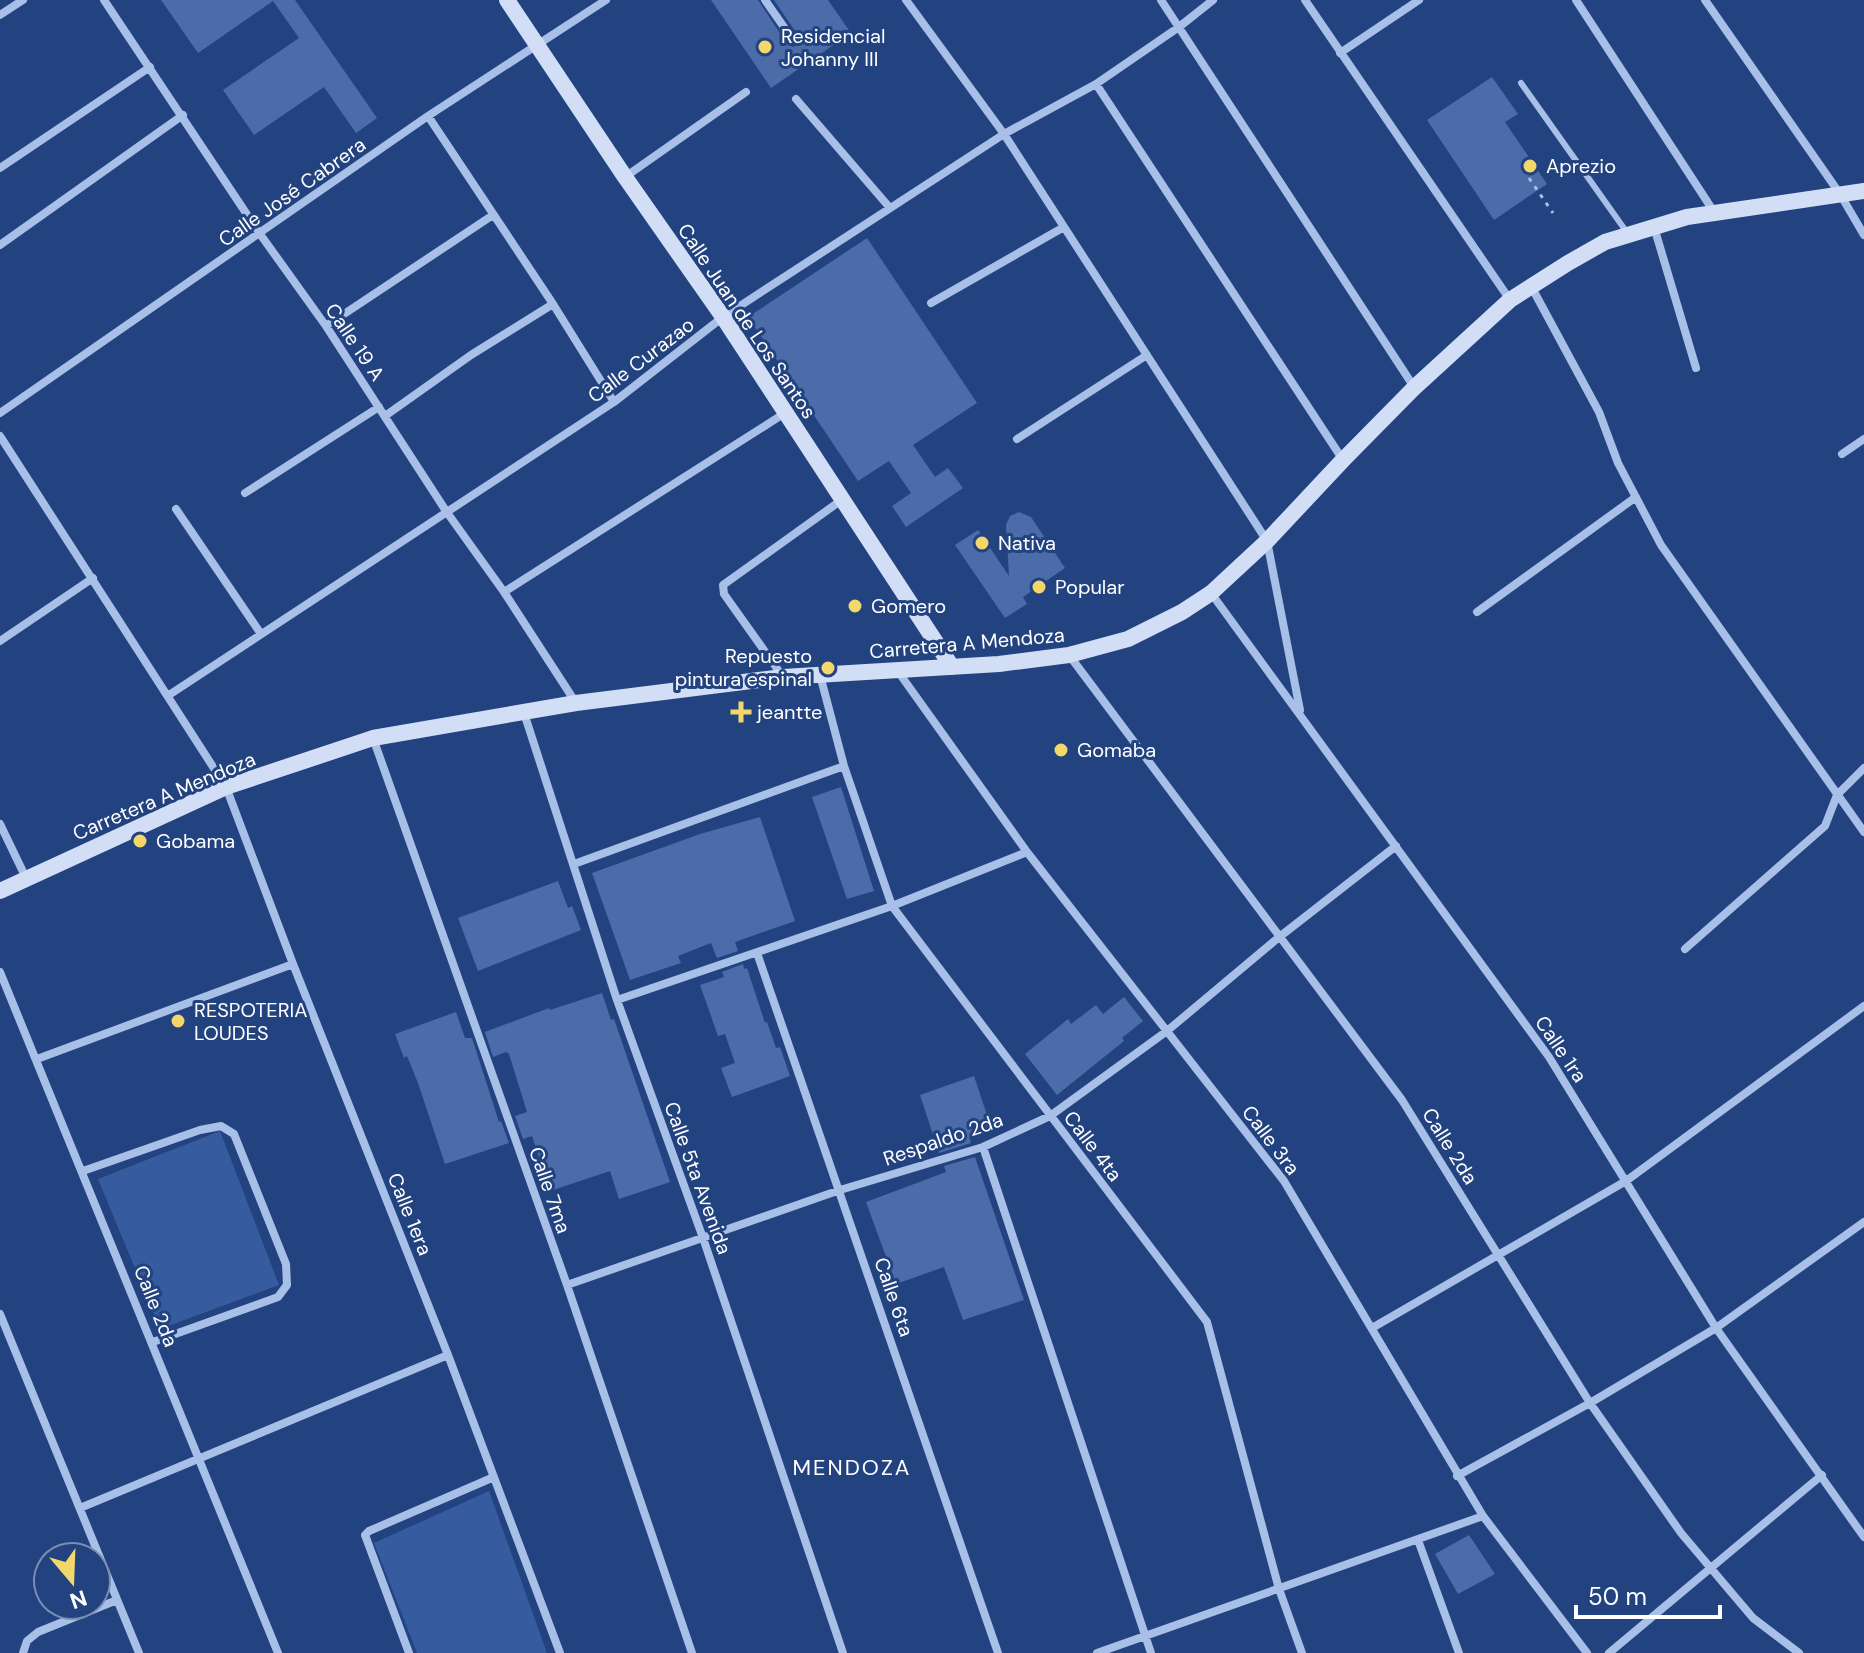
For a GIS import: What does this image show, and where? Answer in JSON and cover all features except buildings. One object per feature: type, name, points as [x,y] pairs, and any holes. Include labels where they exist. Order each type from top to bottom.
[{"type":"street","points":[[0,15],[23,0]]},
{"type":"street","name":"Calle 19 A","points":[[104,0],[260,234],[326,326],[576,703]]},
{"type":"street","name":"Calle Juan de Los Santos","points":[[507,0],[723,317],[952,667]]},
{"type":"street","name":"Calle José Cabrera","points":[[0,413],[428,116],[606,0]]},
{"type":"street","points":[[765,0],[793,40]]},
{"type":"street","points":[[906,0],[1004,134],[1267,541],[1300,712]]},
{"type":"street","points":[[1161,0],[1415,387]]},
{"type":"street","name":"Calle Curazao","points":[[169,695],[614,402],[723,317],[1004,134],[1096,84],[1213,0]]},
{"type":"street","points":[[1305,0],[1510,300]]},
{"type":"street","points":[[1340,53],[1419,0]]},
{"type":"street","points":[[1576,0],[1714,212]]},
{"type":"street","points":[[1705,0],[1840,194],[1864,235]]},
{"type":"street","points":[[0,168],[150,67]]},
{"type":"street","points":[[1096,84],[1343,460]]},
{"type":"street","points":[[625,177],[746,92]]},
{"type":"street","points":[[796,99],[890,208]]},
{"type":"street","points":[[0,245],[183,115]]},
{"type":"street","points":[[428,116],[614,402]]},
{"type":"street","name":"Carretera A Mendoza","points":[[0,891],[226,787],[373,738],[576,703],[783,677],[952,667],[1069,655],[1128,639],[1182,612],[1211,593],[1267,541],[1415,387],[1510,300],[1593,248],[1654,226],[1714,212],[1864,191]]},
{"type":"street","points":[[326,326],[493,215]]},
{"type":"street","points":[[1654,226],[1696,368]]},
{"type":"street","points":[[931,303],[1064,227]]},
{"type":"street","points":[[1531,286],[1599,412],[1618,463],[1661,545],[1864,832]]},
{"type":"street","points":[[385,416],[471,355],[553,304]]},
{"type":"street","points":[[1017,439],[1147,355]]},
{"type":"street","points":[[245,493],[379,407]]},
{"type":"street","points":[[504,592],[785,413]]},
{"type":"street","name":"Calle 1era","points":[[0,436],[226,787],[448,1355],[560,1653]]},
{"type":"street","points":[[1842,454],[1864,439]]},
{"type":"street","points":[[1477,612],[1636,497]]},
{"type":"street","points":[[783,677],[724,594],[723,585],[844,499]]},
{"type":"street","points":[[176,509],[261,634]]},
{"type":"street","points":[[0,641],[93,578]]},
{"type":"street","name":"Calle 1ra","points":[[1211,593],[1549,1057],[1716,1328],[1864,1537]]},
{"type":"street","name":"Calle 2da","points":[[1069,655],[1402,1100],[1590,1403],[1681,1533],[1753,1618],[1799,1653]]},
{"type":"street","name":"Calle 3ra","points":[[896,669],[1027,852],[1284,1181],[1457,1476],[1483,1516],[1587,1653]]},
{"type":"street","name":"Calle 4ta","points":[[820,675],[844,766],[892,906],[1207,1322],[1279,1589],[1302,1653]]},
{"type":"street","name":"Calle 5ta Avenida","points":[[524,713],[617,1000],[703,1238],[843,1653]]},
{"type":"street","name":"Calle 7ma","points":[[373,738],[567,1285],[692,1653]]},
{"type":"street","points":[[574,864],[844,766]]},
{"type":"street","points":[[1685,949],[1825,826],[1837,795],[1864,768]]},
{"type":"street","points":[[0,824],[26,878]]},
{"type":"street","name":"Respaldo 2da","points":[[567,1285],[840,1190],[983,1147],[1050,1116],[1167,1031],[1278,938],[1396,846]]},
{"type":"street","points":[[617,1000],[892,906],[1027,852]]},
{"type":"street","name":"Calle 6ta","points":[[757,953],[998,1653]]},
{"type":"street","points":[[37,1059],[293,964]]},
{"type":"street","name":"Calle 2da","points":[[0,972],[201,1458],[278,1653]]},
{"type":"street","points":[[1372,1328],[1626,1181],[1864,1006]]},
{"type":"street","points":[[83,1171],[200,1130],[221,1126],[234,1134],[286,1264],[287,1285],[278,1297],[153,1342]]},
{"type":"street","points":[[983,1147],[1151,1653]]},
{"type":"street","points":[[1457,1476],[1590,1403],[1716,1328],[1864,1222]]},
{"type":"street","points":[[0,1314],[139,1653]]},
{"type":"street","points":[[80,1508],[448,1355]]},
{"type":"street","points":[[1609,1653],[1822,1475]]},
{"type":"street","points":[[409,1653],[365,1535],[494,1477]]},
{"type":"street","points":[[1097,1653],[1483,1516]]},
{"type":"street","points":[[1418,1540],[1459,1653]]},
{"type":"street","points":[[23,1653],[27,1641],[38,1632],[117,1600]]},
{"type":"lane","points":[[1521,83],[1628,234]]},
{"type":"path","points":[[1529,178],[1553,213]]},
{"type":"shaded area","points":[[220,1131],[279,1285],[160,1329],[98,1179]]},
{"type":"shaded area","points":[[489,1491],[547,1653],[417,1653],[374,1543]]},
{"type":"place","name":"Residencial Johanny III","points":[[765,47]]},
{"type":"place","name":"Aprezio","points":[[1530,166]]},
{"type":"place","name":"Nativa","points":[[982,543]]},
{"type":"place","name":"Popular","points":[[1039,587]]},
{"type":"place","name":"Gomero","points":[[855,606]]},
{"type":"place","name":"Repuesto pintura espinal","points":[[828,668]]},
{"type":"place","name":"jeantte","points":[[741,712]]},
{"type":"place","name":"Gomaba","points":[[1061,750]]},
{"type":"place","name":"Gobama","points":[[140,841]]},
{"type":"place","name":"RESPOTERIA LOUDES","points":[[178,1021]]},
{"type":"district","name":"MENDOZA","points":[[852,1467]]}]
